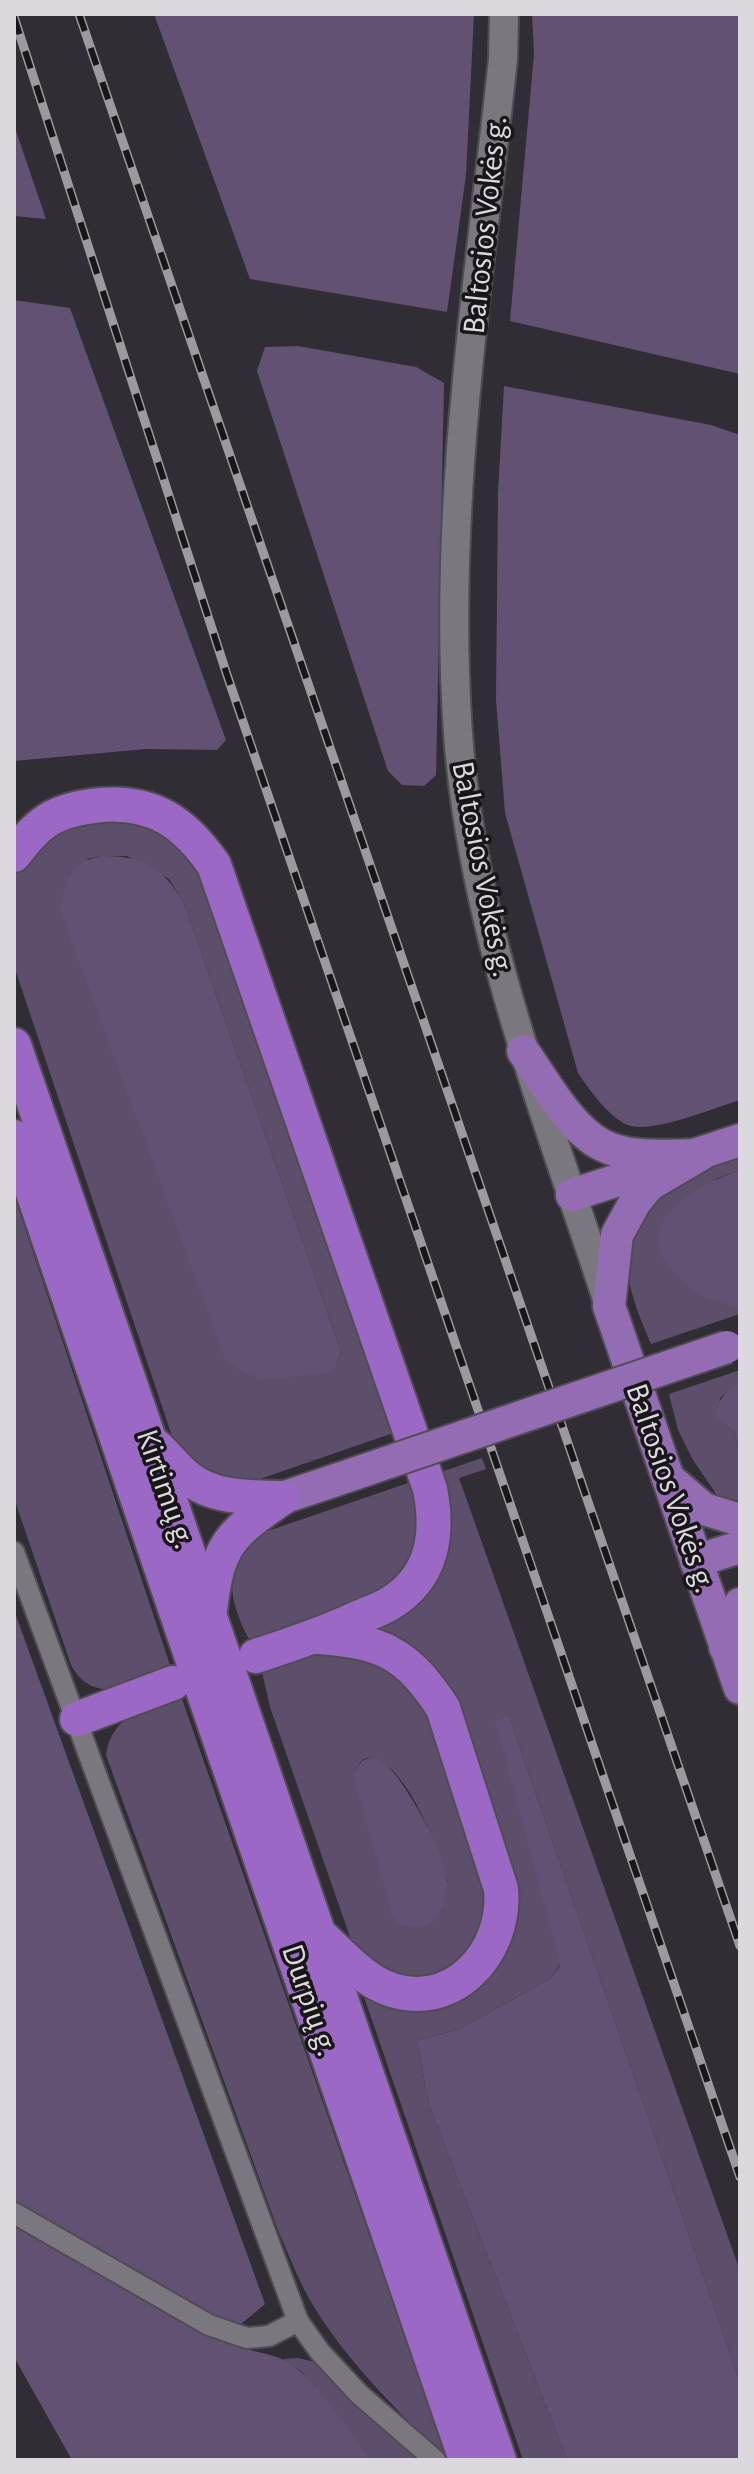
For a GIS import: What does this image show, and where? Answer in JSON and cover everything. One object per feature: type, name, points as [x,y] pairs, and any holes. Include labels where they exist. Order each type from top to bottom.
[{"type":"highway","points":[[14,855],[30,835],[65,811],[115,804],[138,806],[159,813],[198,842],[214,865],[430,1489],[435,1512],[435,1535],[430,1555],[409,1588],[391,1603],[316,1636],[256,1656]]},
{"type":"highway","name":"Kirtimų g.","points":[[14,1045],[319,1934]]},
{"type":"highway","name":"Kirtimų g.","points":[[14,1137],[152,1541]]},
{"type":"highway","points":[[148,1437],[188,1478],[202,1487],[233,1496],[282,1498]]},
{"type":"highway","points":[[210,1615],[214,1574],[225,1547],[243,1525],[282,1498]]},
{"type":"highway","name":"Durpių g.","points":[[152,1541],[466,2460]]},
{"type":"highway","points":[[316,1636],[355,1639],[381,1647],[405,1662],[428,1686],[443,1708],[501,1889],[503,1911],[498,1934],[473,1970],[456,1983],[435,1991],[404,1993],[382,1986],[370,1980],[319,1934]]},
{"type":"highway","points":[[77,1719],[173,1683]]},
{"type":"highway","name":"Durpių g.","points":[[319,1934],[499,2460]]},
{"type":"main road","name":"Baltosios Vokės g.","points":[[504,14],[503,59],[459,466],[453,614],[458,735],[473,850],[523,1051],[740,1688]]},
{"type":"main road","points":[[523,1051],[573,1121],[602,1145],[641,1155],[700,1155]]},
{"type":"main road","points":[[572,1195],[740,1140]]},
{"type":"main road","points":[[609,1306],[617,1235],[635,1202],[649,1185],[700,1155]]},
{"type":"main road","points":[[282,1498],[733,1344]]},
{"type":"main road","points":[[667,1478],[704,1509],[740,1520]]},
{"type":"main road","points":[[696,1561],[740,1547]]},
{"type":"main road","points":[[725,1647],[740,1604]]},
{"type":"street","points":[[14,1552],[298,2321],[320,2352],[359,2394],[435,2460]]},
{"type":"street","points":[[14,2213],[209,2325],[247,2338],[269,2336],[298,2321]]},
{"type":"shaded area","points":[[154,14],[474,14],[466,175],[447,312],[250,279]]},
{"type":"shaded area","points":[[532,14],[740,14],[740,374],[510,321],[534,54]]},
{"type":"shaded area","points":[[14,125],[46,219],[14,216]]},
{"type":"shaded area","points":[[14,300],[70,308],[226,740],[217,750],[146,749],[14,761]]},
{"type":"shaded area","points":[[298,346],[416,367],[444,383],[436,775],[424,786],[402,785],[388,771],[257,371],[265,347]]},
{"type":"shaded area","points":[[504,386],[711,425],[740,435],[740,1100],[670,1123],[642,1127],[623,1123],[601,1104],[578,1073],[505,813],[496,700],[498,493]]},
{"type":"shaded area","points":[[125,814],[195,851],[399,1431],[237,1487],[210,1480],[174,1442],[14,966],[14,876],[18,867],[61,826]],"holes":[[[127,856],[169,879],[184,903],[341,1351],[337,1364],[87,859]]]},
{"type":"shaded area","points":[[102,856],[130,858],[151,866],[168,880],[184,903],[341,1351],[337,1364],[329,1373],[269,1379],[245,1374],[225,1359],[60,910],[70,874],[82,863]]},
{"type":"shaded area","points":[[740,1154],[740,1170],[716,1179],[696,1293],[740,1309],[740,1314],[651,1344],[635,1304],[628,1273],[629,1241],[637,1223],[649,1206],[665,1192],[683,1180]]},
{"type":"shaded area","points":[[740,1170],[740,1309],[698,1294],[687,1286],[661,1255],[658,1238],[662,1223],[683,1200]]},
{"type":"shaded area","points":[[14,1195],[173,1674],[131,1687],[104,1689],[91,1686],[80,1678],[71,1665],[14,1498]]},
{"type":"shaded area","points":[[740,1370],[740,1382],[720,1398],[717,1419],[734,1432],[740,1450],[740,1509],[721,1501],[693,1460],[678,1430],[669,1394]]},
{"type":"shaded area","points":[[740,1382],[740,1450],[734,1432],[717,1419],[717,1412],[722,1397]]},
{"type":"shaded area","points":[[482,1458],[486,1469],[459,1478],[740,2271],[740,2382],[509,1716],[496,1720],[560,1965],[550,1979],[459,2029],[417,2041],[429,2105],[567,2460],[523,2460],[361,1988],[392,1998],[501,1954],[446,1695],[375,1633],[373,1627],[395,1616],[438,1473]]},
{"type":"shaded area","points":[[417,1480],[426,1530],[398,1585],[252,1644],[237,1611],[232,1574],[239,1551],[253,1536]]},
{"type":"shaded area","points":[[14,1610],[265,2304],[241,2324],[233,2343],[280,2358],[296,2368],[331,2406],[369,2460],[72,2460],[14,2357]]},
{"type":"shaded area","points":[[322,1650],[372,1652],[428,1703],[490,1881],[474,1957],[416,1985],[362,1958],[350,1937],[270,1707],[262,1672]],"holes":[[[373,1757],[392,1770],[412,1797],[448,1882],[355,1770],[363,1759]]]},
{"type":"shaded area","points":[[182,1699],[445,2452],[436,2450],[355,2363],[303,2288],[279,2233],[106,1755],[113,1734],[128,1718]]},
{"type":"shaded area","points":[[509,1716],[740,2382],[740,2460],[567,2460],[429,2105],[417,2041],[459,2029],[550,1979],[560,1966],[495,1720]]},
{"type":"shaded area","points":[[373,1757],[389,1767],[409,1794],[435,1843],[446,1873],[447,1889],[443,1906],[434,1920],[423,1926],[400,1925],[392,1915],[354,1780],[355,1770],[363,1760]]},
{"type":"shaded area","points":[[298,2358],[318,2363],[419,2460],[369,2460],[302,2372],[283,2359]]},
{"type":"railway","points":[[79,14],[740,1946]]},
{"type":"railway","points":[[14,17],[227,675],[740,2177]]}]
